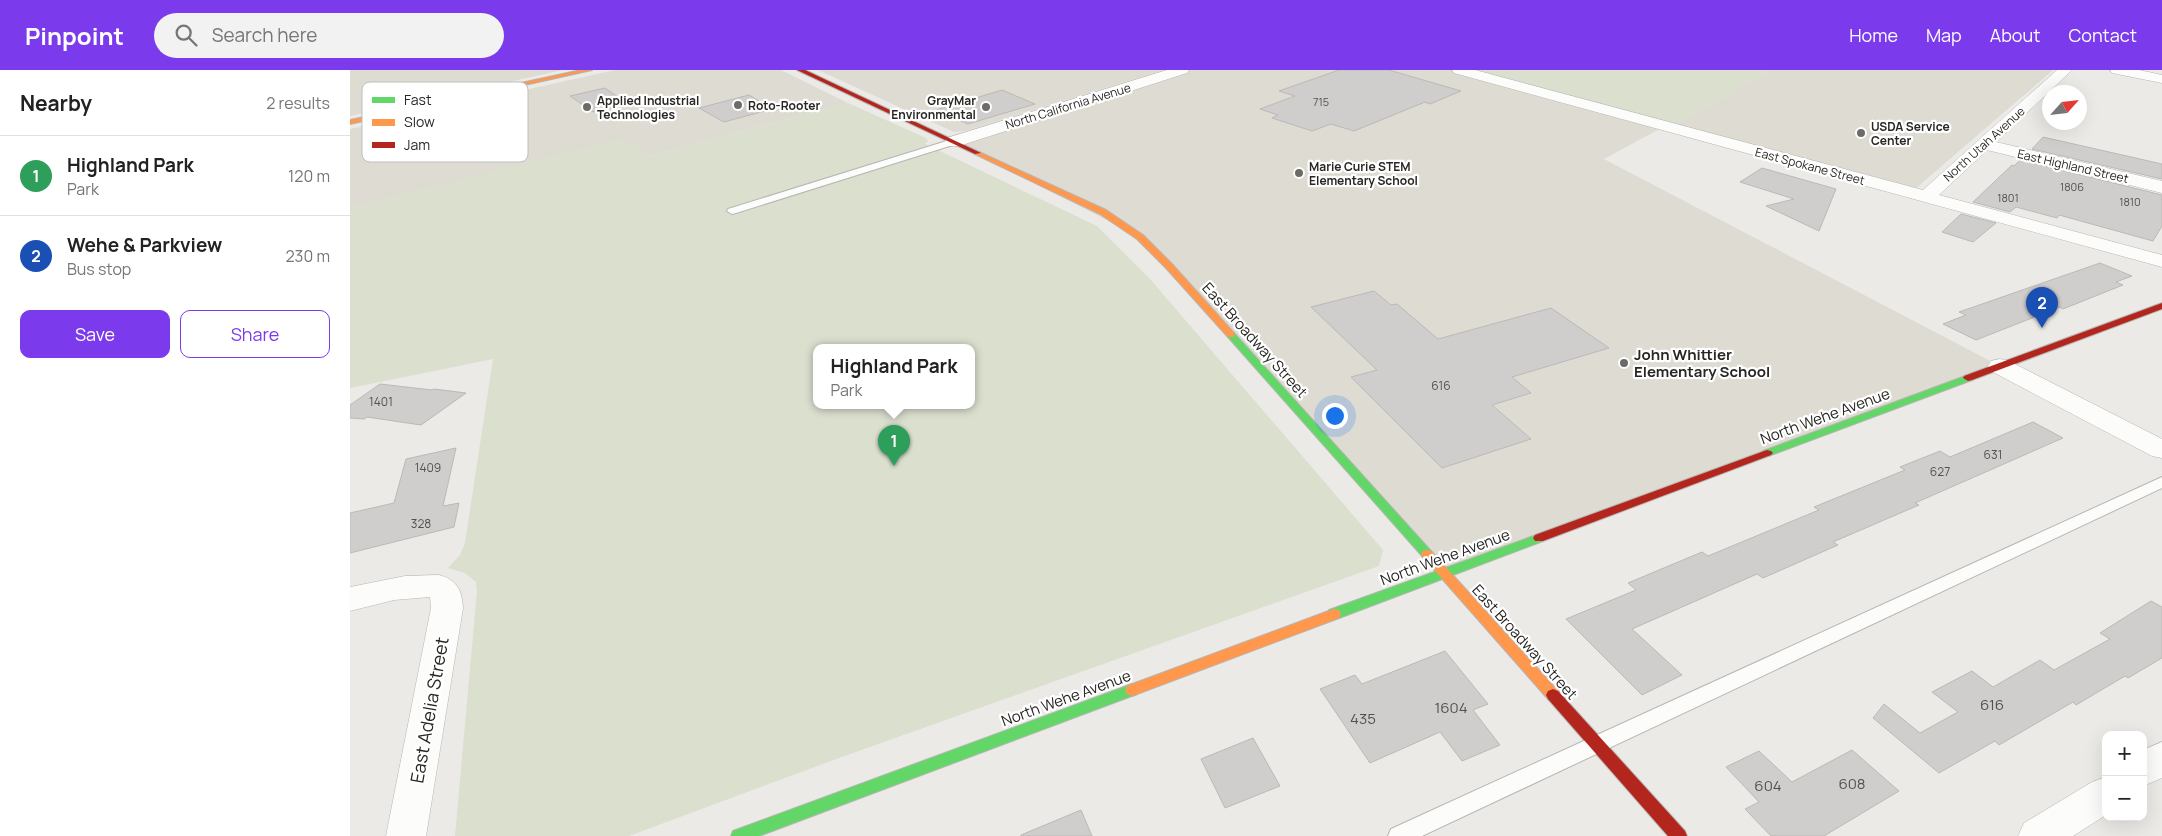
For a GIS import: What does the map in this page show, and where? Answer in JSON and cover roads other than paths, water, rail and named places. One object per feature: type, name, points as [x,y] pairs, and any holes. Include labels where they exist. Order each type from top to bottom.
[{"type":"street","points":[[528,83],[589,70]]},
{"type":"street","name":"East Broadway Street","points":[[800,70],[1103,212],[1140,237],[1169,266],[1680,836]]},
{"type":"street","name":"North California Avenue","points":[[954,142],[1182,70]]},
{"type":"street","name":"East Spokane Street","points":[[1459,70],[2162,261]]},
{"type":"street","name":"North Utah Avenue","points":[[1926,197],[2065,70]]},
{"type":"street","points":[[2117,70],[2162,79]]},
{"type":"street","name":"East Highland Street","points":[[1984,144],[2162,187]]},
{"type":"street","name":"North Wehe Avenue","points":[[739,836],[2162,306]]},
{"type":"street","points":[[2000,366],[2162,450]]},
{"type":"street","name":"East Adelia Street","points":[[350,599],[391,588],[417,585],[439,586],[446,595],[448,608],[406,836]]},
{"type":"street","points":[[2147,767],[2162,758]]},
{"type":"street","points":[[2038,836],[2102,796]]},
{"type":"lane","points":[[732,211],[954,142]]},
{"type":"lane","points":[[1399,836],[2162,482]]},
{"type":"place","name":"Roto-Rooter","points":[[738,105]]},
{"type":"place","name":"Applied Industrial Technologies","points":[[587,107]]},
{"type":"place","name":"GrayMar Environmental","points":[[986,107]]},
{"type":"place","name":"USDA Service Center","points":[[1861,133]]},
{"type":"place","name":"Marie Curie STEM Elementary School","points":[[1299,173]]},
{"type":"place","name":"Wehe & Parkview","points":[[2042,328]]},
{"type":"place","name":"John Whittier Elementary School","points":[[1624,363]]},
{"type":"place","name":"Highland Park","points":[[894,466]]}]
